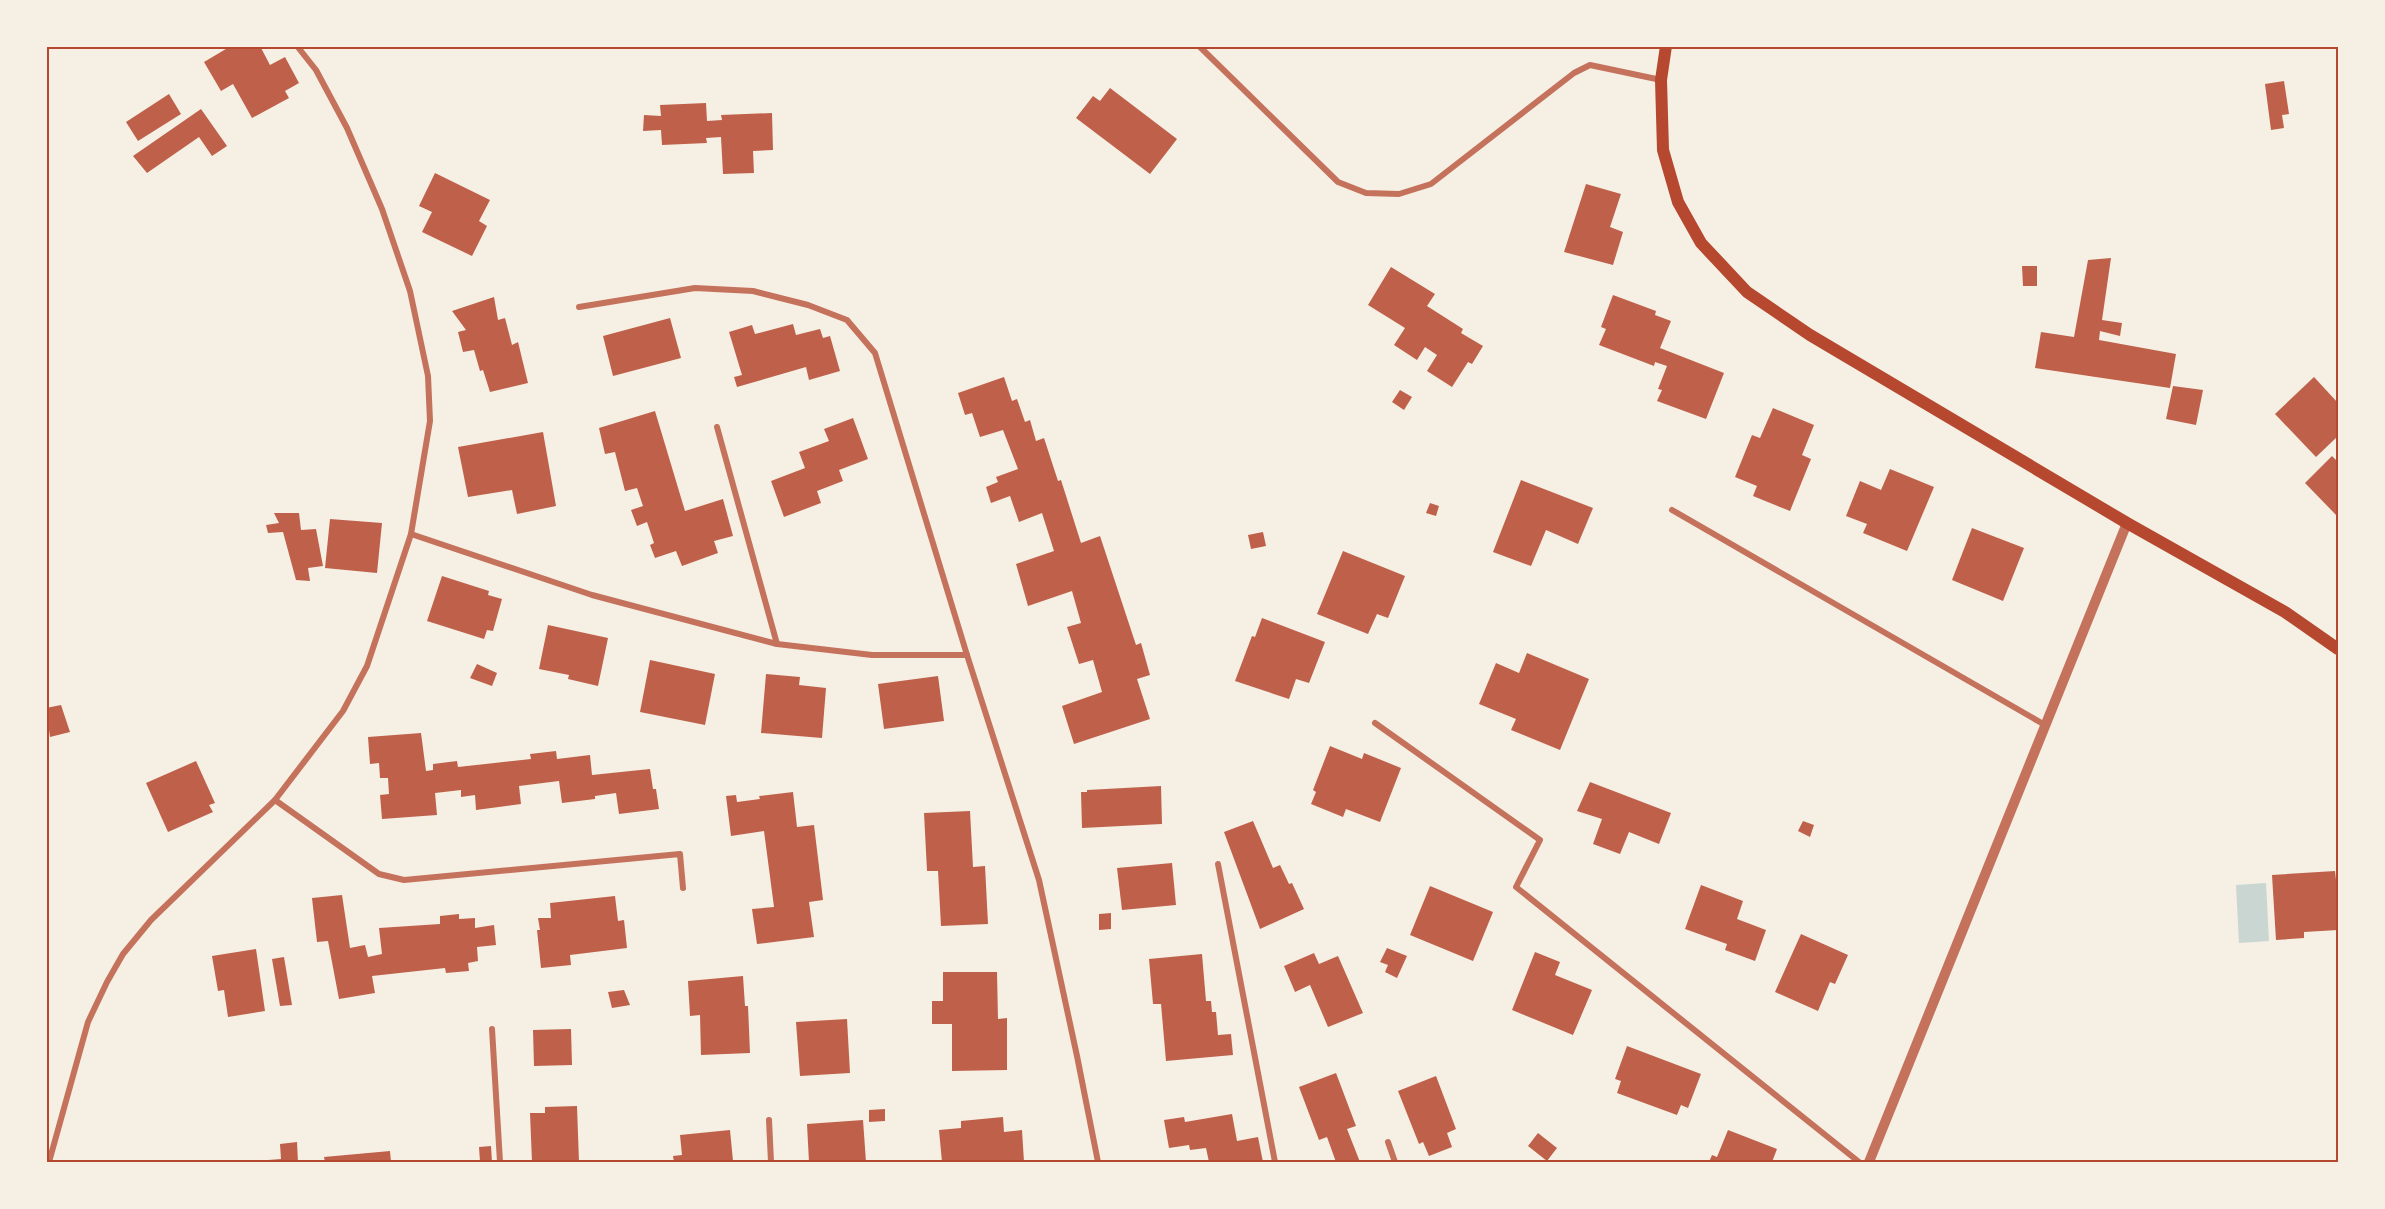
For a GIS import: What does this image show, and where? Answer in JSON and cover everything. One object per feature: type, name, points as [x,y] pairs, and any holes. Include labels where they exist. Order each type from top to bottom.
[{"type":"main road","points":[[1666,46],[1661,80],[1663,150],[1678,202],[1701,243],[1747,292],[1810,335],[2127,523],[2285,612],[2338,649]]},
{"type":"street","points":[[49,1162],[88,1022],[123,954],[151,920],[275,800],[344,711],[367,666],[411,534],[430,421],[429,376],[410,291],[382,209],[347,128],[316,70],[297,46]]},
{"type":"street","points":[[1199,46],[1338,183],[1366,193],[1399,194],[1431,184],[1574,73],[1590,65],[1661,80]]},
{"type":"street","points":[[579,307],[695,288],[753,291],[808,305],[847,320],[875,353],[967,655],[1039,880],[1098,1162]]},
{"type":"street","points":[[717,427],[777,644]]},
{"type":"street","points":[[1672,510],[2046,725]]},
{"type":"street","points":[[1869,1162],[2127,523]]},
{"type":"street","points":[[411,534],[592,595],[777,644],[872,655],[967,655]]},
{"type":"street","points":[[1376,723],[1540,840],[1516,887],[1859,1162]]},
{"type":"street","points":[[275,800],[379,874],[404,880],[680,854],[684,888]]},
{"type":"street","points":[[1218,864],[1275,1162]]},
{"type":"street","points":[[492,1029],[500,1162]]},
{"type":"street","points":[[769,1120],[771,1162]]},
{"type":"street","points":[[1388,1142],[1395,1162]]},
{"type":"shaded area","points":[[2266,883],[2269,941],[2239,943],[2236,885]]},
{"type":"building","points":[[231,46],[260,46],[270,65],[285,57],[299,83],[285,91],[289,98],[252,118],[233,84],[221,91],[204,62]]},
{"type":"building","points":[[2284,81],[2289,114],[2282,115],[2284,128],[2271,130],[2265,84]]},
{"type":"building","points":[[1110,88],[1177,139],[1150,174],[1076,118],[1093,96],[1100,101]]},
{"type":"building","points":[[169,94],[181,114],[138,141],[126,122]]},
{"type":"building","points":[[706,103],[707,121],[722,120],[721,115],[772,113],[773,150],[753,151],[754,173],[723,174],[721,137],[706,138],[707,143],[662,145],[661,130],[643,131],[644,115],[661,116],[660,105]]},
{"type":"building","points":[[201,109],[227,146],[212,156],[199,137],[147,173],[133,156]]},
{"type":"building","points":[[435,173],[490,200],[479,221],[487,226],[472,256],[422,232],[432,212],[419,206]]},
{"type":"building","points":[[1586,184],[1621,194],[1610,227],[1623,232],[1613,265],[1564,252]]},
{"type":"building","points":[[2111,258],[2102,320],[2122,323],[2120,336],[2100,331],[2099,340],[2176,354],[2170,388],[2035,368],[2041,332],[2074,337],[2088,260]]},
{"type":"building","points":[[2022,266],[2037,266],[2037,286],[2023,286]]},
{"type":"building","points":[[1391,267],[1435,294],[1427,306],[1463,329],[1461,333],[1483,346],[1472,364],[1468,362],[1452,387],[1427,371],[1437,355],[1425,347],[1417,360],[1394,345],[1405,328],[1368,305]]},
{"type":"building","points":[[1613,295],[1656,311],[1655,315],[1671,321],[1660,348],[1724,373],[1706,419],[1657,401],[1662,390],[1658,389],[1667,366],[1655,362],[1654,366],[1599,345],[1606,329],[1601,327]]},
{"type":"building","points":[[494,297],[498,320],[505,318],[512,345],[518,342],[528,383],[490,392],[483,370],[480,371],[474,350],[463,352],[458,332],[466,330],[452,311]]},
{"type":"building","points":[[670,318],[681,358],[613,376],[603,336]]},
{"type":"building","points":[[793,324],[796,335],[820,329],[823,338],[830,336],[840,371],[809,380],[806,367],[737,387],[734,377],[742,375],[729,332],[752,325],[755,334]]},
{"type":"building","points":[[1004,377],[1012,401],[1017,399],[1025,422],[1030,420],[1036,441],[1044,438],[1058,481],[1061,480],[1081,543],[1100,536],[1136,645],[1141,643],[1150,675],[1137,679],[1150,719],[1074,744],[1062,706],[1102,692],[1093,660],[1079,664],[1067,627],[1081,623],[1072,591],[1028,606],[1016,564],[1054,551],[1042,513],[1019,522],[1010,496],[991,503],[986,487],[998,482],[996,477],[1018,469],[1003,430],[980,437],[972,413],[965,415],[958,393]]},
{"type":"building","points":[[2314,377],[2338,403],[2338,436],[2316,457],[2275,414]]},
{"type":"building","points":[[2173,386],[2203,390],[2196,425],[2166,419]]},
{"type":"building","points":[[1400,390],[1412,397],[1404,410],[1392,402]]},
{"type":"building","points":[[1773,408],[1814,425],[1802,455],[1811,459],[1790,511],[1753,496],[1757,486],[1735,477],[1752,435],[1760,438]]},
{"type":"building","points":[[655,411],[685,511],[723,499],[733,536],[714,541],[718,553],[682,566],[676,551],[655,558],[650,545],[654,543],[647,522],[637,526],[631,510],[643,506],[637,488],[625,491],[615,452],[605,454],[599,428]]},
{"type":"building","points":[[853,418],[868,459],[839,470],[843,481],[817,491],[821,503],[784,517],[771,481],[805,468],[799,452],[829,441],[824,429]]},
{"type":"building","points":[[543,432],[556,506],[517,514],[512,490],[468,497],[458,447]]},
{"type":"building","points":[[2332,456],[2338,462],[2338,517],[2305,483]]},
{"type":"building","points":[[1890,469],[1934,487],[1907,551],[1863,533],[1867,524],[1846,516],[1860,481],[1881,490]]},
{"type":"building","points":[[1521,480],[1593,508],[1578,544],[1546,530],[1531,566],[1493,552]]},
{"type":"building","points":[[1430,503],[1439,506],[1436,516],[1426,513]]},
{"type":"building","points":[[274,513],[299,513],[301,530],[316,529],[323,566],[308,568],[310,581],[296,580],[283,532],[268,533],[266,525],[279,523]]},
{"type":"building","points":[[330,519],[382,523],[377,573],[325,568]]},
{"type":"building","points":[[1972,528],[2024,548],[2003,601],[1952,580]]},
{"type":"building","points":[[1263,532],[1266,546],[1251,549],[1248,535]]},
{"type":"building","points":[[1343,551],[1405,576],[1388,618],[1377,614],[1368,634],[1317,614]]},
{"type":"building","points":[[442,576],[489,591],[488,595],[502,599],[493,631],[487,630],[484,639],[427,621]]},
{"type":"building","points":[[1262,618],[1325,642],[1309,683],[1296,679],[1289,699],[1235,681],[1252,636],[1255,637]]},
{"type":"building","points":[[548,625],[608,638],[598,686],[568,679],[569,675],[539,669]]},
{"type":"building","points":[[1527,653],[1589,679],[1560,750],[1511,730],[1516,719],[1479,704],[1496,663],[1519,673]]},
{"type":"building","points":[[650,660],[715,674],[705,725],[640,712]]},
{"type":"building","points":[[477,664],[497,673],[492,686],[470,678]]},
{"type":"building","points":[[766,674],[800,677],[799,685],[826,688],[822,738],[761,733]]},
{"type":"building","points":[[938,676],[944,721],[884,729],[878,684]]},
{"type":"building","points":[[61,705],[70,732],[50,737],[46,708]]},
{"type":"building","points":[[421,733],[426,771],[433,770],[433,764],[457,761],[458,767],[531,759],[530,754],[556,751],[557,759],[590,755],[592,775],[650,769],[659,809],[619,814],[616,793],[595,796],[595,799],[562,803],[559,781],[519,786],[521,804],[476,810],[475,795],[461,797],[461,790],[435,793],[437,815],[382,819],[380,795],[389,794],[388,778],[380,778],[379,763],[370,764],[368,737]]},
{"type":"building","points":[[1330,746],[1362,759],[1364,753],[1401,768],[1380,822],[1346,809],[1343,817],[1311,804],[1316,792],[1313,790]]},
{"type":"building","points":[[196,761],[215,803],[209,805],[213,812],[168,832],[146,783]]},
{"type":"building","points":[[1590,782],[1671,813],[1659,844],[1629,832],[1620,854],[1593,844],[1602,819],[1577,811]]},
{"type":"building","points":[[1161,786],[1162,824],[1082,828],[1081,792]]},
{"type":"building","points":[[793,792],[797,827],[814,825],[823,900],[809,902],[814,937],[757,944],[752,909],[774,907],[764,831],[731,836],[726,796],[736,795],[737,802],[760,799],[759,796]]},
{"type":"building","points":[[970,811],[973,867],[985,866],[988,924],[941,926],[938,871],[927,871],[924,813]]},
{"type":"building","points":[[1253,821],[1273,868],[1280,865],[1289,884],[1292,883],[1304,909],[1260,929],[1224,832]]},
{"type":"building","points":[[1803,821],[1814,825],[1810,837],[1798,831]]},
{"type":"building","points":[[1172,863],[1176,905],[1122,910],[1117,868]]},
{"type":"building","points":[[2335,871],[2336,880],[2338,880],[2338,930],[2304,932],[2304,938],[2276,940],[2272,875]]},
{"type":"building","points":[[1701,885],[1743,901],[1737,919],[1766,930],[1755,961],[1725,950],[1727,944],[1685,929]]},
{"type":"building","points":[[1430,886],[1493,912],[1473,961],[1410,935]]},
{"type":"building","points":[[342,895],[350,948],[365,945],[368,957],[382,954],[379,928],[440,924],[440,916],[459,914],[459,919],[475,918],[475,928],[494,925],[496,945],[477,947],[478,961],[468,963],[469,971],[446,973],[445,968],[372,976],[375,993],[339,999],[328,941],[317,942],[312,898]]},
{"type":"building","points":[[615,896],[618,921],[624,920],[627,948],[570,955],[571,965],[541,968],[538,918],[551,918],[550,903]]},
{"type":"building","points":[[1111,913],[1111,929],[1099,930],[1099,914]]},
{"type":"building","points":[[1801,934],[1848,955],[1835,984],[1830,982],[1818,1011],[1775,992]]},
{"type":"building","points":[[1387,948],[1407,956],[1397,978],[1385,972],[1388,965],[1380,962]]},
{"type":"building","points":[[256,949],[265,1011],[228,1017],[224,990],[218,991],[212,956]]},
{"type":"building","points":[[1535,952],[1560,962],[1555,975],[1592,990],[1573,1035],[1512,1010]]},
{"type":"building","points":[[1314,953],[1319,964],[1338,956],[1363,1013],[1328,1027],[1310,985],[1295,992],[1284,966]]},
{"type":"building","points":[[1202,954],[1206,1001],[1211,1001],[1212,1012],[1216,1012],[1218,1035],[1231,1034],[1233,1055],[1166,1061],[1161,1004],[1153,1004],[1149,959]]},
{"type":"building","points":[[284,957],[292,1005],[280,1006],[272,959]]},
{"type":"building","points":[[943,972],[997,972],[998,1019],[1007,1018],[1007,1070],[952,1071],[952,1024],[932,1024],[932,1001],[943,1001]]},
{"type":"building","points":[[743,976],[745,1006],[748,1006],[750,1053],[701,1055],[700,1015],[690,1016],[688,981]]},
{"type":"building","points":[[624,990],[630,1005],[612,1008],[608,992]]},
{"type":"building","points":[[847,1019],[850,1073],[800,1076],[796,1022]]},
{"type":"building","points":[[571,1029],[572,1065],[534,1066],[533,1030]]},
{"type":"building","points":[[1627,1046],[1701,1074],[1688,1108],[1681,1105],[1677,1115],[1617,1093],[1621,1081],[1615,1079]]},
{"type":"building","points":[[1336,1073],[1356,1126],[1347,1129],[1360,1162],[1336,1162],[1327,1137],[1319,1140],[1299,1087]]},
{"type":"building","points":[[1436,1076],[1456,1129],[1447,1133],[1452,1147],[1429,1156],[1423,1142],[1419,1144],[1398,1091]]},
{"type":"building","points":[[577,1106],[579,1162],[532,1162],[530,1113],[545,1113],[545,1107]]},
{"type":"building","points":[[885,1109],[885,1121],[869,1122],[869,1110]]},
{"type":"building","points":[[1232,1114],[1237,1141],[1258,1137],[1263,1162],[1209,1162],[1206,1148],[1190,1150],[1189,1145],[1169,1148],[1164,1120],[1184,1117],[1185,1122]]},
{"type":"building","points":[[1003,1117],[1004,1132],[1022,1130],[1024,1162],[942,1162],[939,1130],[961,1128],[961,1121]]},
{"type":"building","points":[[863,1120],[866,1162],[809,1162],[807,1124]]},
{"type":"building","points":[[730,1130],[733,1161],[674,1162],[673,1156],[682,1155],[680,1135]]},
{"type":"building","points":[[1728,1130],[1777,1149],[1772,1162],[1709,1162],[1712,1155],[1717,1157]]},
{"type":"building","points":[[1538,1133],[1557,1148],[1547,1161],[1528,1146]]},
{"type":"building","points":[[297,1142],[298,1162],[268,1162],[268,1160],[281,1159],[280,1144]]},
{"type":"building","points":[[491,1146],[492,1162],[480,1162],[479,1147]]},
{"type":"building","points":[[390,1151],[391,1162],[325,1162],[324,1157]]}]
